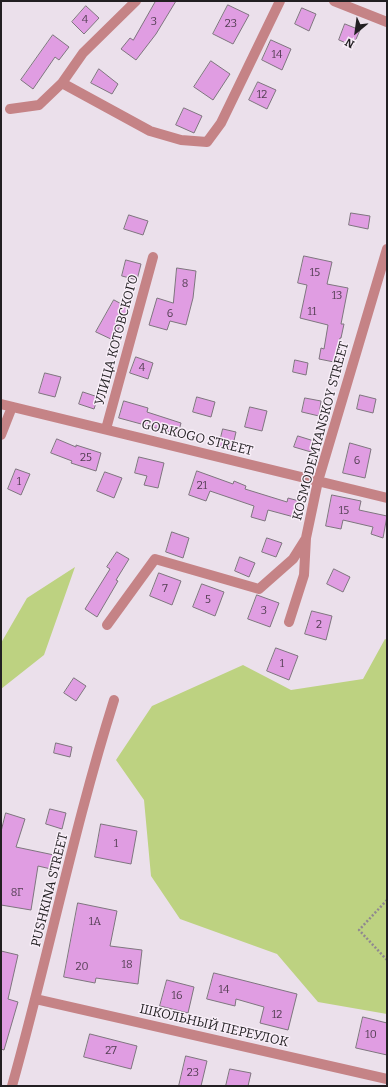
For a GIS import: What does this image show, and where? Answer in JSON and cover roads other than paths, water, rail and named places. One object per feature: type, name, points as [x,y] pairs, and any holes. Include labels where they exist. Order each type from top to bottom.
[{"type":"street","points":[[10,109],[39,105],[62,83],[84,52],[136,1]]},
{"type":"street","points":[[62,83],[150,131],[181,140],[207,142],[221,123],[280,1]]},
{"type":"street","points":[[334,1],[387,22]]},
{"type":"street","name":"KOSMODEMYANSKOY STREET","points":[[289,622],[304,575],[306,538],[318,481],[387,249]]},
{"type":"street","name":"УЛИЦА КОТОВСКОГО","points":[[106,429],[153,257]]},
{"type":"street","name":"GORKOGO STREET","points":[[1,404],[387,498]]},
{"type":"street","points":[[1,436],[12,407]]},
{"type":"street","points":[[107,625],[155,559],[259,589],[293,559],[306,538]]},
{"type":"street","name":"PUSHKINA STREET","points":[[12,1086],[36,999],[96,756],[114,700]]},
{"type":"street","name":"ШКОЛЬНЫЙ ПЕРЕУЛОК","points":[[36,999],[387,1079]]}]
